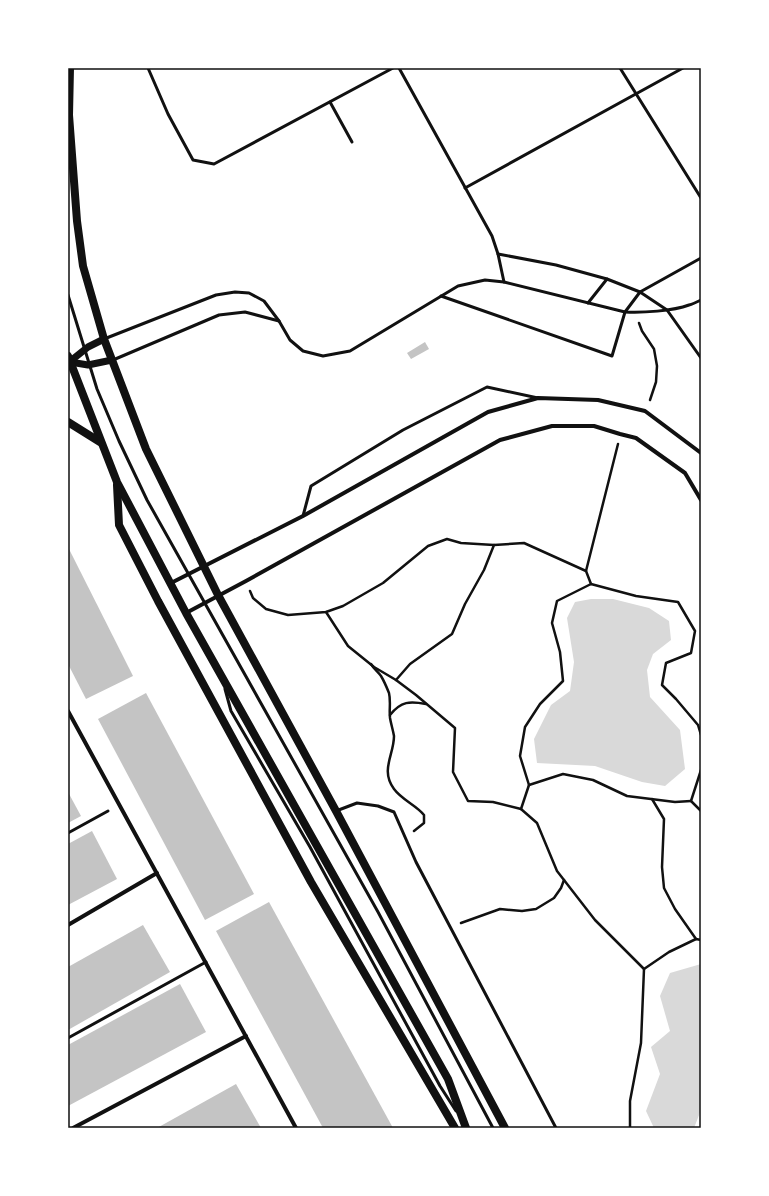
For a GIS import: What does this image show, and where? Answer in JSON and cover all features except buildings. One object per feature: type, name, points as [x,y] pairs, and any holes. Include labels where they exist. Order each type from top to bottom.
[{"type":"main road","points":[[70,68],[69,115],[77,221],[83,266],[104,340],[146,449],[203,567],[506,1128]]},
{"type":"main road","points":[[69,360],[117,482],[186,613],[448,1079],[466,1128]]},
{"type":"main road","points":[[68,422],[100,442]]},
{"type":"main road","points":[[117,482],[119,525],[158,601],[311,882],[455,1128]]},
{"type":"street","points":[[69,360],[88,347],[104,340]]},
{"type":"street","points":[[69,360],[88,364],[112,360]]},
{"type":"street","points":[[170,584],[303,516],[488,412],[538,398],[598,400],[645,411],[701,453]]},
{"type":"street","points":[[186,613],[500,440],[552,426],[594,426],[636,438],[685,473],[701,500]]},
{"type":"street","points":[[68,711],[70,720],[157,873],[296,1128]]},
{"type":"street","points":[[68,925],[157,873]]},
{"type":"street","points":[[73,1128],[246,1036]]},
{"type":"lane","points":[[148,68],[168,114],[193,160],[214,164],[393,68]]},
{"type":"lane","points":[[399,68],[492,236],[498,254],[504,282]]},
{"type":"lane","points":[[620,68],[701,198]]},
{"type":"lane","points":[[465,188],[683,68]]},
{"type":"lane","points":[[330,102],[352,142]]},
{"type":"lane","points":[[498,254],[556,265],[607,279],[640,292],[667,310],[701,358]]},
{"type":"lane","points":[[441,296],[612,356],[625,312],[640,292],[701,258]]},
{"type":"lane","points":[[588,303],[607,279]]},
{"type":"lane","points":[[104,340],[216,295],[234,292],[249,293],[264,301],[279,321],[290,340],[303,351],[323,356],[350,351],[458,286],[484,280],[504,282],[625,312],[636,313],[667,310],[690,305],[701,300]]},
{"type":"lane","points":[[68,295],[97,389],[119,441],[147,500],[378,912],[493,1128]]},
{"type":"lane","points":[[112,360],[219,315],[245,312],[279,321]]},
{"type":"lane","points":[[303,516],[311,486],[403,430],[487,387],[538,398]]},
{"type":"lane","points":[[222,677],[231,711],[310,847],[440,1086],[466,1128]]},
{"type":"lane","points":[[336,811],[357,803],[378,806],[394,812],[416,862],[556,1128]]},
{"type":"lane","points":[[68,833],[108,810]]},
{"type":"lane","points":[[68,1038],[206,962]]},
{"type":"path","points":[[636,313],[642,331],[654,349],[658,366],[656,382],[645,411]]},
{"type":"path","points":[[591,584],[586,571],[620,434]]},
{"type":"path","points":[[246,581],[253,598],[266,608],[288,615],[326,612],[343,606],[383,583],[428,546],[447,539],[461,543],[494,545],[524,543],[586,571]]},
{"type":"path","points":[[396,680],[410,664],[452,634],[465,604],[484,570],[494,545]]},
{"type":"path","points":[[520,809],[529,786],[520,756],[525,727],[540,704],[563,681],[560,652],[552,623],[557,601],[591,584],[636,596],[678,602],[695,631],[691,653],[666,663],[662,685],[698,725],[701,735]]},
{"type":"path","points":[[326,612],[348,646],[371,664],[396,680],[455,728],[452,772],[468,801],[493,802],[520,809],[536,823],[557,871],[595,920],[644,969],[641,1043],[630,1101],[630,1128]]},
{"type":"path","points":[[371,664],[374,670],[381,676],[389,694],[390,715],[394,734],[387,770],[390,779],[394,789],[412,806],[419,809],[424,815],[424,823],[406,838]]},
{"type":"path","points":[[390,715],[401,704],[414,702],[427,704]]},
{"type":"path","points":[[692,801],[701,770]]},
{"type":"path","points":[[529,786],[563,774],[593,780],[627,796],[675,802],[692,801]]},
{"type":"path","points":[[652,799],[664,819],[662,867],[664,888],[675,910],[696,939]]},
{"type":"path","points":[[692,801],[701,811]]},
{"type":"path","points":[[450,927],[500,909],[522,911],[536,909],[554,898],[561,888],[564,880]]},
{"type":"path","points":[[644,969],[669,952],[696,939],[701,940]]},
{"type":"shaded area","points":[[591,599],[613,599],[649,608],[669,621],[671,640],[653,654],[647,670],[650,697],[680,730],[685,769],[665,786],[642,782],[595,766],[537,763],[534,739],[551,705],[570,691],[574,662],[567,618],[575,602]]},
{"type":"shaded area","points":[[701,964],[701,1110],[694,1128],[654,1128],[646,1111],[660,1074],[651,1047],[670,1031],[660,996],[670,973]]}]
